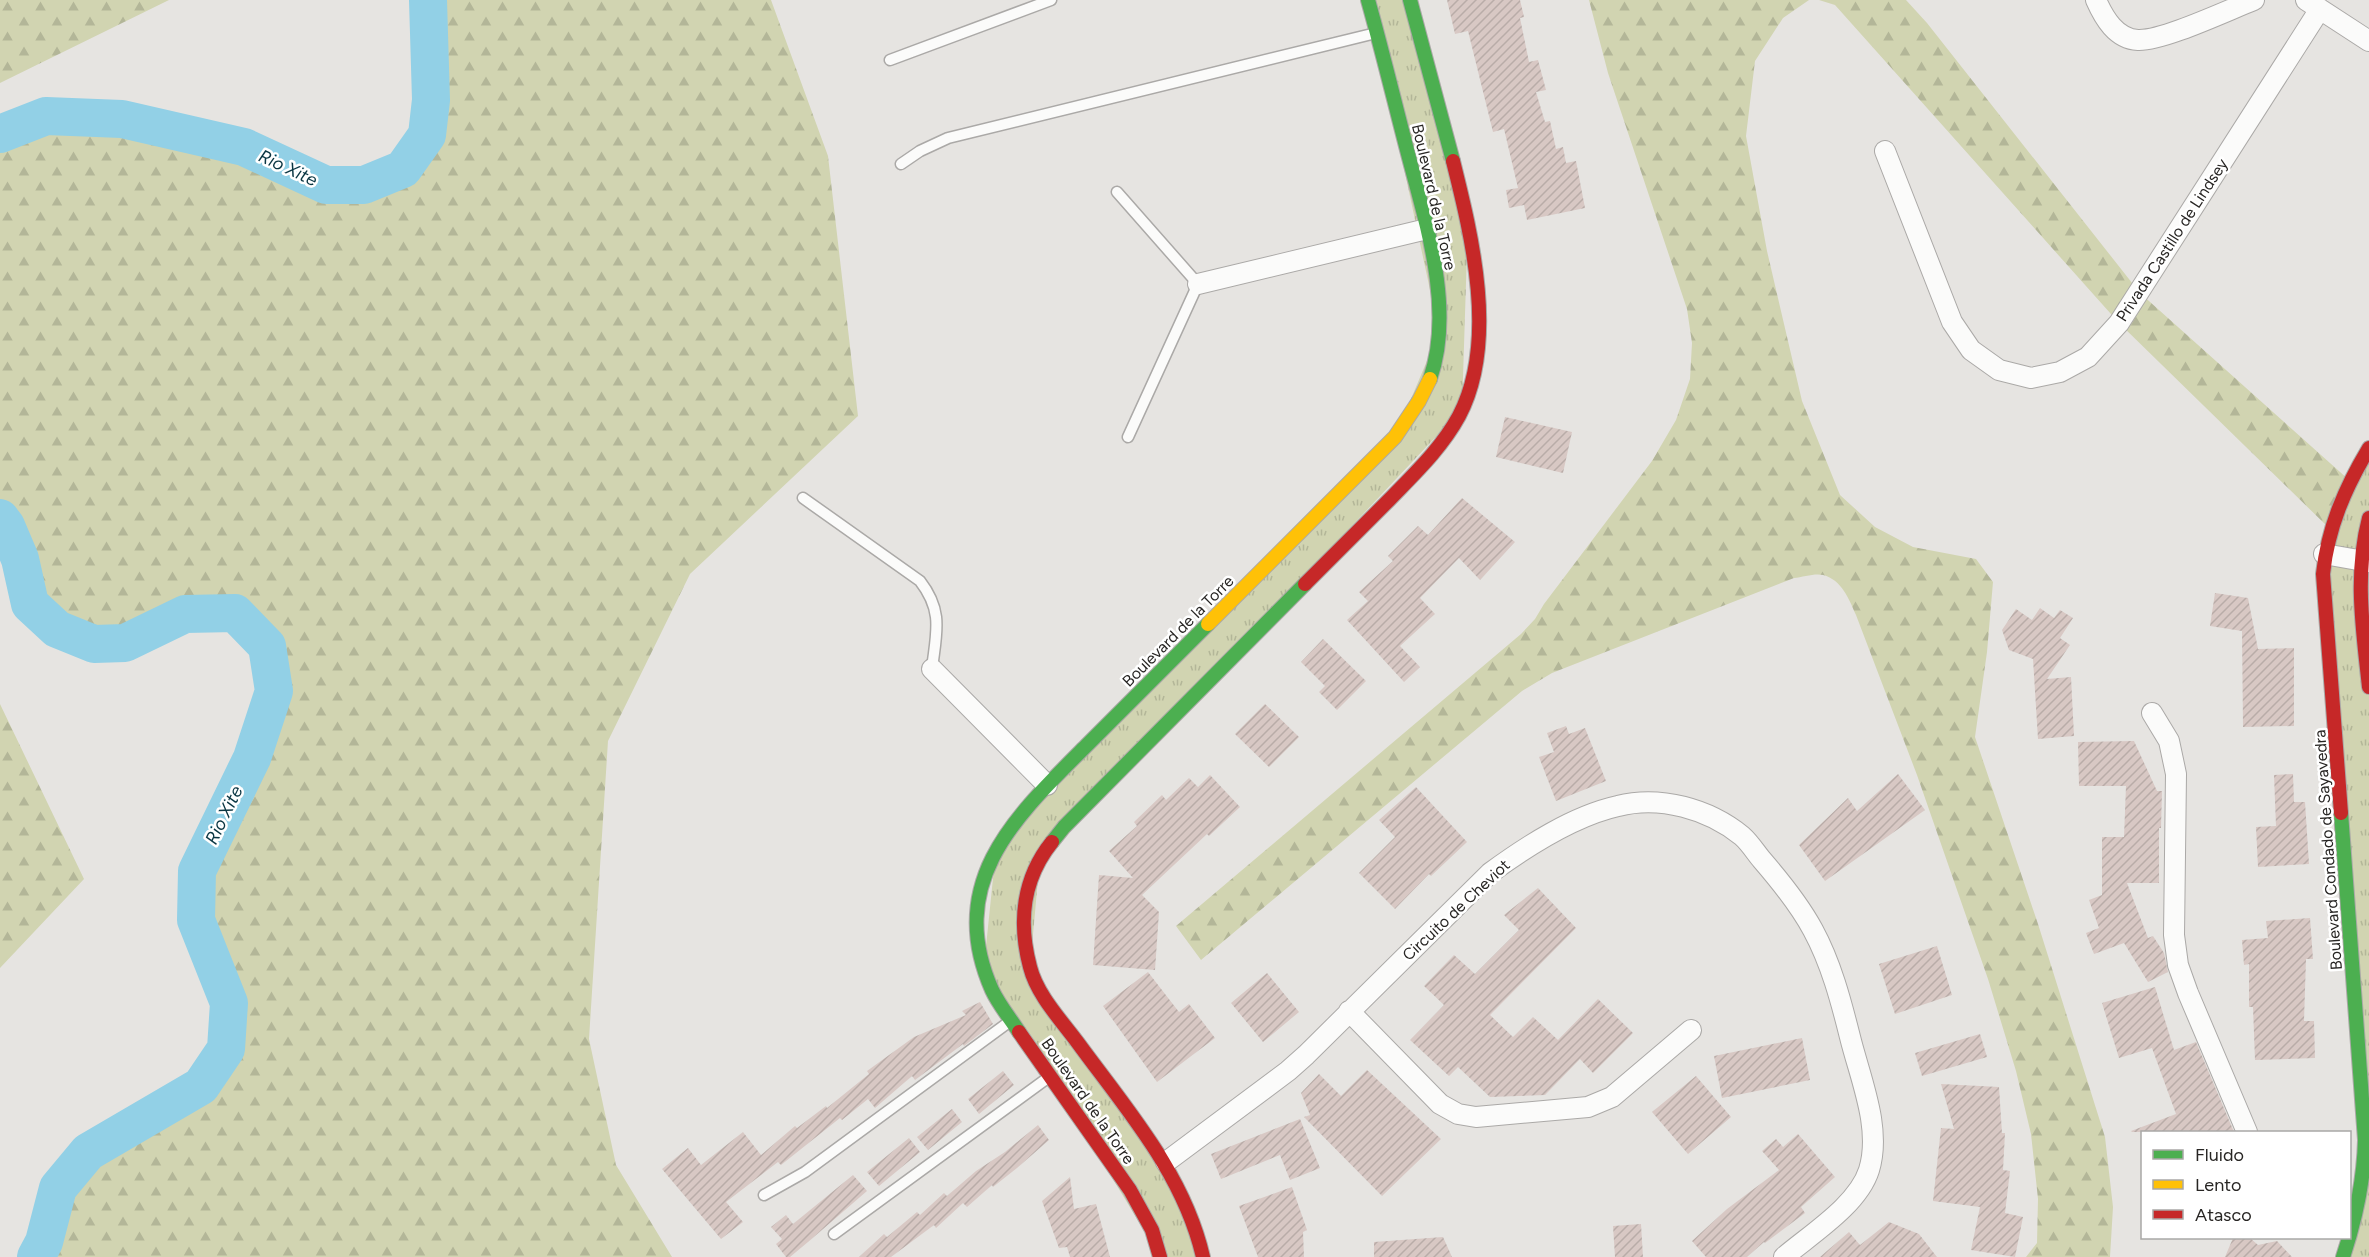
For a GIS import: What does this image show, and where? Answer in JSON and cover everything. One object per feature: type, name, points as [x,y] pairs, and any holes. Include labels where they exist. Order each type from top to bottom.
[{"type":"street","name":"Boulevard de la Torre","points":[[1160,1257],[1143,1213],[1122,1178],[1049,1077],[993,991],[984,966],[978,936],[977,903],[996,849],[1016,820],[1047,786],[1395,437],[1419,402],[1435,363],[1439,332],[1437,291],[1427,229],[1368,0]]},
{"type":"street","name":"Boulevard de la Torre","points":[[1203,1257],[1201,1244],[1186,1204],[1166,1162],[1044,997],[1030,968],[1023,923],[1026,891],[1040,857],[1064,827],[1428,460],[1462,409],[1472,378],[1479,336],[1477,263],[1468,220],[1410,0]]},
{"type":"street","points":[[2096,0],[2102,15],[2117,33],[2137,40],[2159,37],[2254,0]]},
{"type":"street","name":"Privada Castillo de Lindsey","points":[[1885,152],[1952,322],[1971,350],[2000,370],[2031,378],[2060,372],[2088,357],[2119,323],[2313,4],[2369,41]]},
{"type":"street","points":[[1198,285],[1427,229]]},
{"type":"street","name":"Boulevard Condado de Sayavedra","points":[[2351,1233],[2361,1197],[2366,1160],[2365,1121],[2323,574],[2324,554],[2338,506],[2349,480],[2369,448]]},
{"type":"street","points":[[2369,518],[2362,538],[2364,561],[2359,587],[2369,687]]},
{"type":"street","points":[[2324,554],[2364,561]]},
{"type":"street","points":[[932,669],[1047,786]]},
{"type":"street","points":[[2152,713],[2169,741],[2176,774],[2174,935],[2178,964],[2247,1131]]},
{"type":"street","name":"Circuito de Cheviot","points":[[1166,1162],[1288,1071],[1490,873],[1524,848],[1590,815],[1620,805],[1664,802],[1701,811],[1742,836],[1794,897],[1814,931],[1843,1010],[1874,1143],[1868,1171],[1853,1198],[1784,1257]]},
{"type":"street","points":[[1350,1011],[1440,1104],[1458,1114],[1476,1116],[1588,1107],[1612,1097],[1691,1029]]},
{"type":"street","name":"Boulevard Condado de Sayavedra","points":[[2343,1257],[2349,1239]]},
{"type":"lane","points":[[890,60],[1051,0]]},
{"type":"lane","points":[[901,164],[920,151],[948,138],[1377,33]]},
{"type":"lane","points":[[1117,192],[1198,285],[1128,437]]},
{"type":"lane","points":[[803,498],[920,581],[930,594],[937,610],[932,669]]},
{"type":"lane","points":[[764,1195],[805,1172],[1012,1019]]},
{"type":"lane","points":[[834,1234],[1049,1077]]},
{"type":"green space","points":[[0,0],[169,0],[0,83]]},
{"type":"green space","points":[[428,0],[771,0],[828,156],[858,416],[690,574],[608,741],[589,1039],[616,1165],[672,1257],[36,1257],[44,1242],[58,1188],[88,1152],[201,1086],[226,1049],[229,1003],[196,920],[197,871],[252,759],[274,691],[267,646],[235,613],[185,615],[125,643],[94,644],[57,629],[30,604],[20,559],[6,526],[0,518],[0,134],[46,116],[122,119],[244,147],[326,185],[364,185],[403,169],[427,135],[431,100]]},
{"type":"green space","points":[[1368,0],[1410,0],[1468,220],[1462,409],[1040,857],[1030,968],[1166,1162],[1203,1257],[1160,1257],[984,966],[996,849],[1395,437],[1439,332]]},
{"type":"green space","points":[[1589,0],[1809,0],[1783,18],[1755,61],[1746,136],[1767,251],[1802,401],[1840,495],[1875,527],[1913,547],[1976,559],[1993,582],[1987,652],[1975,737],[2038,924],[2105,1137],[2113,1207],[2110,1257],[2026,1257],[2037,1243],[2038,1199],[2031,1134],[2016,1071],[1988,979],[1917,775],[1856,615],[1840,586],[1830,577],[1813,575],[1794,578],[1552,673],[1522,691],[1201,960],[1176,926],[1521,634],[1535,619],[1652,461],[1676,420],[1690,379],[1692,343],[1687,309],[1608,73]]},
{"type":"green space","points":[[1819,0],[1906,0],[1927,23],[2140,293],[2349,480],[2329,528],[2119,323],[1835,5]]},
{"type":"green space","points":[[2369,448],[2369,1257],[2343,1257],[2348,1239],[2351,1239],[2351,1230],[2361,1197],[2323,574]]},
{"type":"green space","points":[[0,704],[84,879],[0,968]]},
{"type":"building","points":[[1447,0],[1520,0],[1524,17],[1520,18],[1529,62],[1538,60],[1546,90],[1536,92],[1545,122],[1550,121],[1556,149],[1563,147],[1566,163],[1576,161],[1585,208],[1527,220],[1524,205],[1509,208],[1506,190],[1518,188],[1504,129],[1493,132],[1468,31],[1455,34]]},
{"type":"building","points":[[1505,417],[1572,432],[1563,473],[1496,457]]},
{"type":"building","points":[[1462,498],[1515,542],[1480,580],[1459,558],[1420,598],[1435,614],[1400,646],[1420,667],[1404,682],[1347,620],[1368,601],[1359,592],[1393,561],[1388,556],[1418,526],[1428,535]]},
{"type":"building","points":[[2215,593],[2248,598],[2258,649],[2294,648],[2294,726],[2243,727],[2242,631],[2210,626]]},
{"type":"building","points":[[2040,608],[2054,618],[2060,610],[2073,618],[2060,638],[2070,645],[2047,679],[2071,677],[2074,736],[2038,739],[2033,659],[2009,650],[2002,630],[2016,609],[2032,620]]},
{"type":"building","points":[[1323,639],[1366,681],[1337,710],[1319,692],[1325,686],[1301,662]]},
{"type":"building","points":[[1265,704],[1299,737],[1269,767],[1235,734]]},
{"type":"building","points":[[1566,726],[1569,734],[1585,728],[1606,781],[1556,801],[1539,757],[1554,752],[1547,733]]},
{"type":"building","points":[[2134,741],[2157,791],[2162,791],[2159,883],[2127,883],[2148,938],[2153,936],[2164,953],[2168,972],[2148,982],[2124,943],[2094,954],[2086,933],[2099,928],[2089,900],[2102,895],[2102,837],[2124,837],[2126,786],[2079,786],[2078,742]]},
{"type":"building","points":[[1898,774],[1925,810],[1825,881],[1799,845],[1848,798],[1857,811]]},
{"type":"building","points":[[2293,774],[2294,802],[2305,802],[2309,864],[2258,867],[2256,827],[2276,826],[2274,775]]},
{"type":"building","points":[[1210,775],[1240,807],[1209,836],[1207,834],[1142,895],[1159,912],[1155,970],[1093,965],[1099,875],[1133,878],[1109,851],[1137,826],[1134,822],[1162,795],[1166,800],[1189,778],[1198,787]]},
{"type":"building","points":[[1416,787],[1467,842],[1431,876],[1429,874],[1395,909],[1359,873],[1395,837],[1379,820]]},
{"type":"building","points":[[1538,888],[1576,928],[1490,1015],[1513,1037],[1533,1017],[1558,1040],[1598,999],[1633,1033],[1593,1073],[1580,1059],[1545,1095],[1490,1097],[1458,1067],[1449,1076],[1410,1040],[1444,1005],[1424,986],[1454,955],[1475,974],[1519,930],[1504,915]]},
{"type":"building","points":[[2310,918],[2313,959],[2306,959],[2304,1021],[2314,1021],[2315,1058],[2255,1060],[2253,1007],[2249,1007],[2249,964],[2244,965],[2242,940],[2268,938],[2266,921]]},
{"type":"building","points":[[1937,946],[1952,995],[1895,1014],[1879,964]]},
{"type":"building","points":[[1148,972],[1179,1012],[1189,1004],[1215,1038],[1157,1082],[1103,1006]]},
{"type":"building","points":[[1267,973],[1299,1012],[1263,1042],[1231,1003]]},
{"type":"building","points":[[2155,987],[2174,1050],[2196,1042],[2234,1131],[2132,1132],[2176,1114],[2152,1048],[2119,1058],[2102,1003]]},
{"type":"building","points":[[980,1002],[993,1024],[915,1080],[912,1076],[875,1108],[868,1099],[781,1165],[778,1162],[726,1202],[743,1222],[721,1239],[662,1169],[688,1148],[701,1165],[743,1132],[761,1155],[795,1126],[797,1128],[826,1106],[827,1108],[869,1074],[867,1071],[914,1037],[966,1015],[962,1011]]},
{"type":"building","points":[[1980,1034],[1987,1057],[1922,1076],[1915,1053]]},
{"type":"building","points":[[1802,1038],[1810,1080],[1722,1098],[1714,1056]]},
{"type":"building","points":[[1367,1070],[1441,1139],[1382,1196],[1304,1117],[1310,1115],[1301,1093],[1319,1074],[1341,1096]]},
{"type":"building","points":[[1003,1071],[1014,1085],[979,1114],[968,1099]]},
{"type":"building","points":[[1696,1076],[1731,1117],[1688,1154],[1652,1112]]},
{"type":"building","points":[[1941,1084],[1999,1087],[2002,1133],[2005,1133],[2003,1170],[2010,1171],[2005,1213],[2023,1217],[2015,1257],[1971,1250],[1980,1207],[1933,1201],[1941,1128],[1954,1129]]},
{"type":"building","points":[[952,1109],[962,1122],[928,1150],[917,1137]]},
{"type":"building","points":[[1300,1119],[1320,1168],[1290,1180],[1280,1155],[1221,1179],[1211,1154]]},
{"type":"building","points":[[1038,1125],[1049,1140],[967,1207],[963,1203],[936,1228],[934,1225],[891,1257],[859,1257],[884,1234],[887,1237],[917,1212],[920,1215],[944,1193],[947,1196],[976,1171],[1005,1152]]},
{"type":"building","points":[[1798,1134],[1835,1177],[1801,1207],[1805,1213],[1747,1257],[1706,1257],[1692,1241],[1727,1209],[1779,1170],[1762,1151],[1776,1139],[1783,1147]]},
{"type":"building","points":[[909,1138],[920,1152],[879,1186],[867,1172]]},
{"type":"building","points":[[853,1175],[867,1191],[790,1257],[786,1257],[776,1244],[782,1239],[771,1227],[786,1215],[793,1224]]},
{"type":"building","points":[[1070,1177],[1074,1209],[1096,1204],[1110,1257],[1070,1257],[1067,1247],[1059,1248],[1042,1201]]},
{"type":"building","points":[[1292,1187],[1307,1230],[1303,1232],[1304,1257],[1258,1257],[1239,1206]]},
{"type":"building","points":[[1889,1222],[1919,1234],[1937,1257],[1820,1257],[1849,1232],[1860,1245]]},
{"type":"building","points":[[1641,1224],[1643,1257],[1615,1257],[1613,1226]]},
{"type":"building","points":[[1443,1237],[1452,1257],[1374,1257],[1374,1242]]},
{"type":"building","points":[[2233,1239],[2251,1239],[2258,1245],[2277,1241],[2292,1257],[2225,1257]]},
{"type":"waterway","name":"Rio Xite","points":[[0,134],[46,116],[122,119],[244,147],[326,185],[364,185],[403,169],[427,135],[431,100],[428,0]]},
{"type":"waterway","name":"Rio Xite","points":[[0,518],[6,526],[20,559],[30,604],[57,629],[94,644],[125,643],[185,614],[235,613],[267,646],[274,691],[252,758],[197,871],[196,920],[229,1003],[226,1049],[201,1086],[88,1152],[58,1188],[44,1242],[36,1257]]},
{"type":"traffic: fast","points":[[1368,0],[1422,205],[1435,264],[1439,323],[1437,352],[1430,379]]},
{"type":"traffic: fast","points":[[1410,0],[1453,161]]},
{"type":"traffic: fast","points":[[1052,842],[1064,827],[1305,584]]},
{"type":"traffic: fast","points":[[1019,1032],[992,990],[979,951],[977,916],[982,884],[995,854],[1013,825],[1035,798],[1208,624]]},
{"type":"traffic: fast","points":[[2341,813],[2365,1140],[2363,1170],[2351,1231]]},
{"type":"traffic: fast","points":[[2343,1257],[2349,1239]]},
{"type":"traffic: slow","points":[[1208,624],[1395,437],[1419,401],[1430,379]]},
{"type":"traffic: jam","points":[[1305,584],[1436,450],[1459,416],[1471,387],[1477,356],[1478,289],[1474,256],[1453,161]]},
{"type":"traffic: jam","points":[[2341,813],[2323,574],[2333,524],[2352,478],[2369,448]]},
{"type":"traffic: jam","points":[[2369,518],[2364,539],[2361,581],[2362,624],[2369,687]]},
{"type":"traffic: jam","points":[[1052,842],[1035,870],[1026,901],[1024,934],[1033,977],[1050,1007],[1134,1118],[1168,1170],[1194,1227],[1203,1257]]},
{"type":"traffic: jam","points":[[1019,1032],[1130,1190],[1152,1230],[1160,1257]]}]
